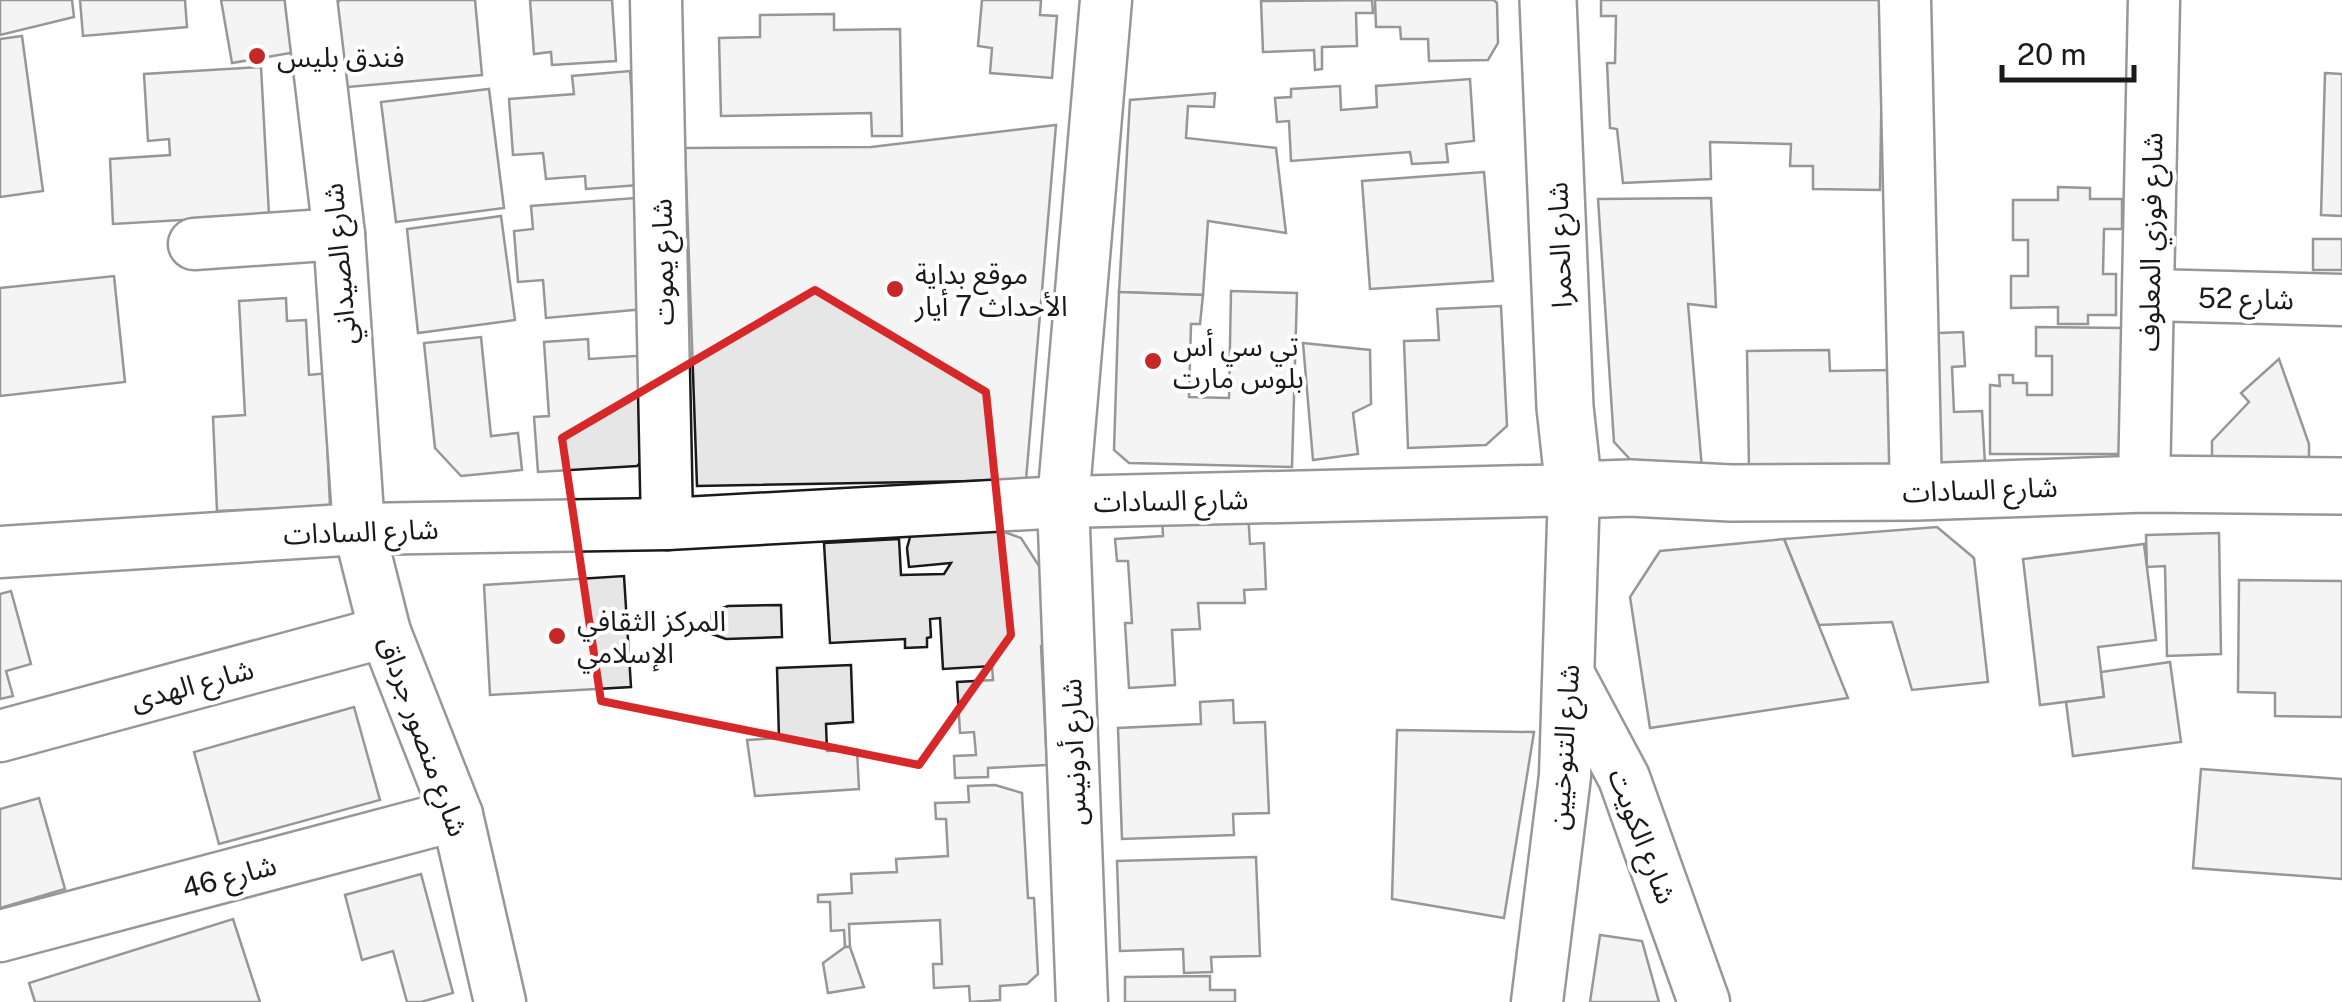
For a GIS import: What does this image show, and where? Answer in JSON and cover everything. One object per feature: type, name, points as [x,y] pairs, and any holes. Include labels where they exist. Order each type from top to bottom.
[{"type":"main road","name":"شارع الحمرا","points":[[1548,0],[1565,406],[1574,490]]},
{"type":"main road","name":"شارع السادات","points":[[1574,490],[1916,492],[2144,484],[2342,486]]},
{"type":"street","name":"شارع الصيداني","points":[[311,0],[339,234],[359,529]]},
{"type":"street","name":"شارع يموت","points":[[656,0],[667,524]]},
{"type":"street","name":"شارع أدونيس","points":[[1082,1002],[1063,502],[1106,0]]},
{"type":"street","points":[[1905,0],[1916,492]]},
{"type":"street","name":"شارع فوزي المعلوف","points":[[2144,484],[2154,0]]},
{"type":"street","points":[[194,244],[339,234]]},
{"type":"street","name":"شارع 52","points":[[2150,296],[2342,300]]},
{"type":"street","name":"شارع السادات","points":[[0,552],[359,529],[667,524],[1063,502],[1574,490]]},
{"type":"street","name":"شارع التنوخيين","points":[[1538,1002],[1565,776],[1574,490]]},
{"type":"street","name":"شارع منصور جرداق","points":[[359,529],[385,632],[457,815],[500,1002]]},
{"type":"street","name":"شارع الهدى","points":[[0,736],[385,632]]},
{"type":"street","name":"شارع الكويت","points":[[1569,676],[1624,778],[1704,1002]]},
{"type":"street","name":"شارع 46","points":[[0,936],[457,815]]},
{"type":"highlighted area","points":[[815,290],[986,392],[1011,635],[919,765],[601,701],[562,438]]},
{"type":"building","points":[[0,0],[72,0],[74,17],[0,35]]},
{"type":"building","points":[[80,0],[185,0],[187,27],[83,36]]},
{"type":"building","points":[[221,0],[294,0],[302,51],[232,63]]},
{"type":"building","points":[[340,0],[475,0],[482,75],[337,88],[331,10]]},
{"type":"building","points":[[530,0],[612,0],[616,61],[552,65],[551,52],[534,54]]},
{"type":"building","points":[[982,0],[1041,0],[1040,15],[1057,16],[1052,78],[990,73],[992,48],[978,46]]},
{"type":"building","points":[[1372,0],[1373,13],[1356,13],[1357,46],[1322,47],[1322,69],[1315,70],[1314,50],[1263,52],[1261,1]]},
{"type":"building","points":[[1375,0],[1494,0],[1498,43],[1488,60],[1429,61],[1428,39],[1401,39],[1400,27],[1376,27]]},
{"type":"building","points":[[1601,0],[1883,0],[1880,190],[1813,189],[1813,166],[1790,166],[1791,144],[1710,142],[1711,179],[1623,183],[1617,129],[1610,128],[1607,63],[1615,63],[1616,16],[1601,16]]},
{"type":"building","points":[[834,14],[834,30],[900,29],[902,136],[872,136],[871,113],[721,116],[719,38],[760,37],[760,15]]},
{"type":"building","points":[[22,36],[43,191],[0,197],[0,39]]},
{"type":"building","points":[[261,67],[269,215],[113,224],[110,159],[170,155],[169,139],[148,141],[144,74]]},
{"type":"building","points":[[630,71],[639,185],[586,189],[585,176],[546,179],[543,153],[513,155],[509,99],[574,94],[572,76]]},
{"type":"building","points":[[2325,73],[2342,74],[2342,216],[2321,215]]},
{"type":"building","points":[[1470,79],[1474,141],[1446,144],[1448,162],[1412,164],[1410,152],[1291,161],[1289,121],[1277,122],[1275,98],[1291,97],[1291,89],[1340,86],[1341,110],[1377,107],[1376,86]]},
{"type":"building","points":[[489,89],[504,208],[396,222],[381,102]]},
{"type":"building","points":[[1215,93],[1214,107],[1188,106],[1186,138],[1276,148],[1286,233],[1208,221],[1203,295],[1119,292],[1130,100]]},
{"type":"building","points":[[1056,125],[1026,480],[697,486],[685,148],[871,147]]},
{"type":"building","points":[[1484,172],[1493,281],[1370,289],[1362,181]]},
{"type":"building","points":[[2058,187],[2090,188],[2090,199],[2122,199],[2122,229],[2104,229],[2103,274],[2116,274],[2116,315],[2088,315],[2088,324],[2058,324],[2058,307],[2011,308],[2011,276],[2028,276],[2028,240],[2013,240],[2013,200],[2058,200]]},
{"type":"building","points":[[635,198],[644,309],[546,318],[543,280],[518,282],[514,231],[533,229],[531,206]]},
{"type":"building","points":[[1711,198],[1716,307],[1688,304],[1702,469],[1641,471],[1614,442],[1598,199]]},
{"type":"building","points":[[501,216],[515,320],[418,333],[407,229]]},
{"type":"building","points":[[2313,239],[2342,239],[2342,270],[2313,270]]},
{"type":"building","points":[[114,276],[125,382],[0,396],[0,288]]},
{"type":"building","name":"تي سي أس بلوس مارت","points":[[1231,291],[1297,293],[1292,467],[1129,463],[1114,450],[1119,292],[1203,295],[1200,324],[1191,324],[1189,397],[1229,398]]},
{"type":"building","points":[[286,298],[287,321],[306,320],[309,375],[329,373],[331,417],[326,417],[330,506],[217,511],[213,417],[245,415],[239,301]]},
{"type":"building","points":[[1501,306],[1507,426],[1486,445],[1408,448],[1404,341],[1439,340],[1437,309]]},
{"type":"building","points":[[2036,327],[2125,328],[2124,454],[1990,454],[1990,385],[2000,386],[1999,375],[2013,375],[2013,383],[2027,383],[2027,395],[2052,395],[2052,356],[2036,356]]},
{"type":"building","points":[[1963,332],[1965,366],[1952,367],[1954,412],[1982,411],[1985,464],[1922,467],[1915,334]]},
{"type":"building","points":[[481,337],[491,436],[518,433],[522,470],[461,476],[435,448],[424,343]]},
{"type":"building","points":[[588,339],[589,359],[651,355],[657,447],[637,466],[538,472],[534,417],[549,416],[544,342]]},
{"type":"building","points":[[1303,343],[1370,350],[1371,404],[1353,413],[1358,454],[1313,460]]},
{"type":"building","points":[[1829,350],[1830,371],[1891,370],[1893,467],[1749,469],[1747,351]]},
{"type":"building","points":[[2279,359],[2309,444],[2309,463],[2212,460],[2212,441],[2249,402],[2241,393]]},
{"type":"building","points":[[1248,512],[1250,544],[1264,543],[1266,589],[1244,590],[1245,603],[1198,603],[1200,629],[1172,630],[1175,685],[1129,688],[1125,623],[1132,623],[1128,561],[1117,561],[1115,539],[1163,536],[1162,517]]},
{"type":"building","points":[[1937,527],[1974,558],[1988,682],[1912,690],[1892,622],[1819,625],[1784,539]]},
{"type":"building","points":[[993,528],[1021,538],[1041,569],[1051,641],[1041,646],[1047,765],[988,768],[988,777],[955,778],[954,756],[976,755],[974,732],[960,733],[957,682],[993,680],[992,666],[943,669],[940,618],[930,619],[927,647],[905,648],[905,639],[830,643],[824,543],[899,539],[901,575],[944,574],[951,563],[909,567],[907,548],[912,530]]},
{"type":"building","points":[[2219,533],[2221,654],[2167,656],[2165,566],[2147,567],[2146,535]]},
{"type":"building","points":[[1784,539],[1848,698],[1650,728],[1630,597],[1660,551]]},
{"type":"building","points":[[2144,544],[2156,640],[2098,647],[2104,697],[2040,705],[2023,559]]},
{"type":"building","name":"المركز الثقافي الإسلامي","points":[[624,576],[631,687],[490,695],[484,585]]},
{"type":"building","points":[[2239,580],[2342,581],[2342,717],[2275,716],[2275,693],[2238,692]]},
{"type":"building","points":[[11,591],[31,664],[6,671],[13,696],[0,699],[0,594]]},
{"type":"building","points":[[781,605],[782,637],[726,639],[712,634],[712,612],[728,606]]},
{"type":"building","points":[[2170,662],[2181,742],[2073,756],[2066,702],[2104,697],[2101,672]]},
{"type":"building","points":[[851,665],[853,722],[826,724],[827,751],[857,750],[859,789],[755,796],[747,740],[779,738],[777,668]]},
{"type":"building","points":[[1233,700],[1234,723],[1265,722],[1269,813],[1233,814],[1234,835],[1122,839],[1118,728],[1201,724],[1200,702]]},
{"type":"building","points":[[354,707],[380,800],[219,844],[194,752]]},
{"type":"building","points":[[1397,730],[1534,732],[1504,918],[1392,899]]},
{"type":"building","points":[[2201,769],[2342,779],[2342,879],[2193,868]]},
{"type":"building","points":[[995,785],[1022,793],[1028,898],[1034,898],[1038,974],[1027,984],[1000,986],[1000,1000],[970,1002],[969,986],[934,988],[933,964],[942,964],[940,920],[849,924],[850,947],[845,947],[844,930],[831,931],[830,902],[818,902],[818,895],[852,893],[851,874],[897,872],[896,859],[948,856],[946,819],[936,819],[935,803],[969,802],[968,786]]},
{"type":"building","points":[[39,798],[65,889],[0,908],[0,809]]},
{"type":"building","points":[[1256,857],[1260,956],[1211,957],[1212,972],[1184,973],[1183,949],[1120,951],[1117,861]]},
{"type":"building","points":[[421,874],[453,993],[407,1002],[393,951],[362,960],[345,895]]},
{"type":"building","points":[[233,919],[260,1002],[35,1002],[29,983]]},
{"type":"building","points":[[1600,935],[1642,941],[1659,1002],[1590,1002]]},
{"type":"building","points":[[850,947],[864,987],[828,993],[823,963]]},
{"type":"building","points":[[1210,976],[1210,990],[1235,990],[1235,1002],[1125,1002],[1125,977]]},
{"type":"place","name":"فندق بليس","points":[[257,56]]},
{"type":"place","name":"موقع بداية الأحداث 7 أيار","points":[[895,289]]},
{"type":"place","name":"تي سي أس بلوس مارت","points":[[1153,361]]},
{"type":"place","name":"المركز الثقافي الإسلامي","points":[[557,636]]}]
